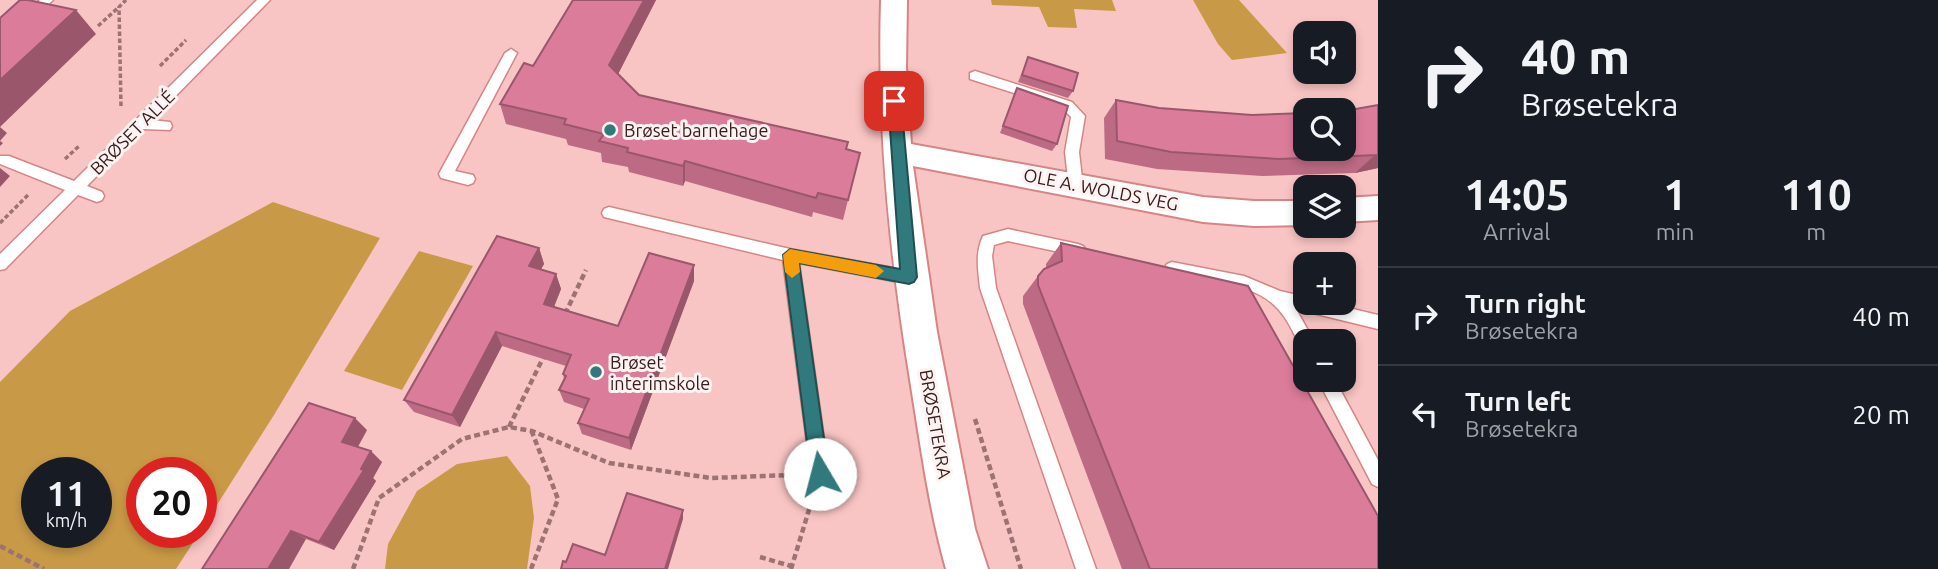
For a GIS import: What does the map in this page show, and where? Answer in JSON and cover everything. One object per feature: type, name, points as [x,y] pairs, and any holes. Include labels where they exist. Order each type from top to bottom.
[{"type":"street","name":"BRØSETEKRA","points":[[894,0],[891,49],[897,153],[909,277],[955,529],[967,569]]},
{"type":"street","name":"OLE A. WOLDS VEG","points":[[897,153],[975,164],[1164,204],[1293,214]]},
{"type":"street","points":[[1356,209],[1378,208]]},
{"type":"lane","points":[[0,42],[47,0]]},
{"type":"lane","name":"BRØSET ALLÉ","points":[[0,264],[264,0]]},
{"type":"lane","points":[[468,179],[446,174],[511,53]]},
{"type":"lane","points":[[975,76],[1067,105],[1078,116],[1072,152],[1076,187]]},
{"type":"lane","points":[[140,124],[165,126]]},
{"type":"lane","points":[[4,160],[97,196]]},
{"type":"lane","points":[[609,213],[790,255],[909,277]]},
{"type":"lane","points":[[1086,569],[988,288],[984,256],[988,240],[1008,235],[1100,254]]},
{"type":"lane","points":[[790,255],[820,474]]},
{"type":"lane","points":[[1152,265],[1257,287],[1277,297],[1378,322]]},
{"type":"lane","points":[[1277,297],[1300,329]]},
{"type":"lane","points":[[1333,392],[1373,462],[1378,478]]},
{"type":"path","points":[[98,26],[126,0]]},
{"type":"path","points":[[119,7],[121,106]]},
{"type":"path","points":[[562,318],[586,270]]},
{"type":"path","points":[[509,427],[544,355]]},
{"type":"path","points":[[972,406],[1021,569]]},
{"type":"path","points":[[353,569],[379,498],[462,439],[509,427],[532,431],[609,463],[710,478],[820,474],[791,567],[760,557]]},
{"type":"path","points":[[531,569],[558,499],[532,431]]},
{"type":"path","points":[[0,546],[44,569]]},
{"type":"shaded area","points":[[991,0],[1112,0],[1116,11],[1074,9],[1077,28],[1048,27],[1039,7],[992,5]]},
{"type":"shaded area","points":[[1193,0],[1239,0],[1287,53],[1232,60],[1218,44]]},
{"type":"shaded area","points":[[273,202],[380,238],[217,505],[217,457],[126,457],[126,548],[190,548],[176,569],[0,569],[0,382],[70,311]]},
{"type":"shaded area","points":[[419,251],[473,266],[402,390],[344,371]]},
{"type":"shaded area","points":[[507,456],[530,486],[534,518],[527,569],[385,569],[388,544],[417,491],[457,464]]},
{"type":"building","points":[[20,0],[76,10],[0,80],[0,18]]},
{"type":"building","points":[[573,0],[644,0],[609,65],[639,95],[848,142],[846,149],[860,153],[848,200],[818,193],[816,198],[685,161],[683,166],[627,152],[628,148],[599,141],[604,134],[564,124],[566,119],[500,104],[524,63],[533,66]]},
{"type":"building","points":[[1028,57],[1078,73],[1073,91],[1022,75]]},
{"type":"building","points":[[1017,88],[1068,106],[1057,144],[1003,126]]},
{"type":"building","points":[[1116,100],[1159,108],[1252,115],[1293,113],[1293,158],[1171,152],[1117,141]]},
{"type":"building","points":[[1378,105],[1378,155],[1356,156],[1356,109]]},
{"type":"building","points":[[497,236],[539,248],[529,266],[556,274],[544,304],[618,326],[649,253],[694,265],[629,438],[578,423],[589,399],[559,390],[571,355],[496,332],[452,415],[404,400]]},
{"type":"building","points":[[1061,243],[1248,286],[1293,366],[1293,392],[1308,392],[1378,516],[1378,569],[1150,569],[1038,285],[1038,276],[1044,269],[1062,261]]},
{"type":"building","points":[[309,403],[355,418],[342,442],[371,451],[361,469],[364,470],[319,542],[291,531],[268,569],[202,569]]},
{"type":"building","points":[[627,493],[683,510],[665,569],[561,569],[573,544],[605,555]]},
{"type":"slow traffic","points":[[792,272],[790,255],[876,271]]},
{"type":"place","name":"Brøset barnehage","points":[[610,130]]},
{"type":"place","name":"Brøset interimskole","points":[[596,372]]},
{"type":"route","points":[[820,474],[790,255],[909,277],[894,101]]}]
